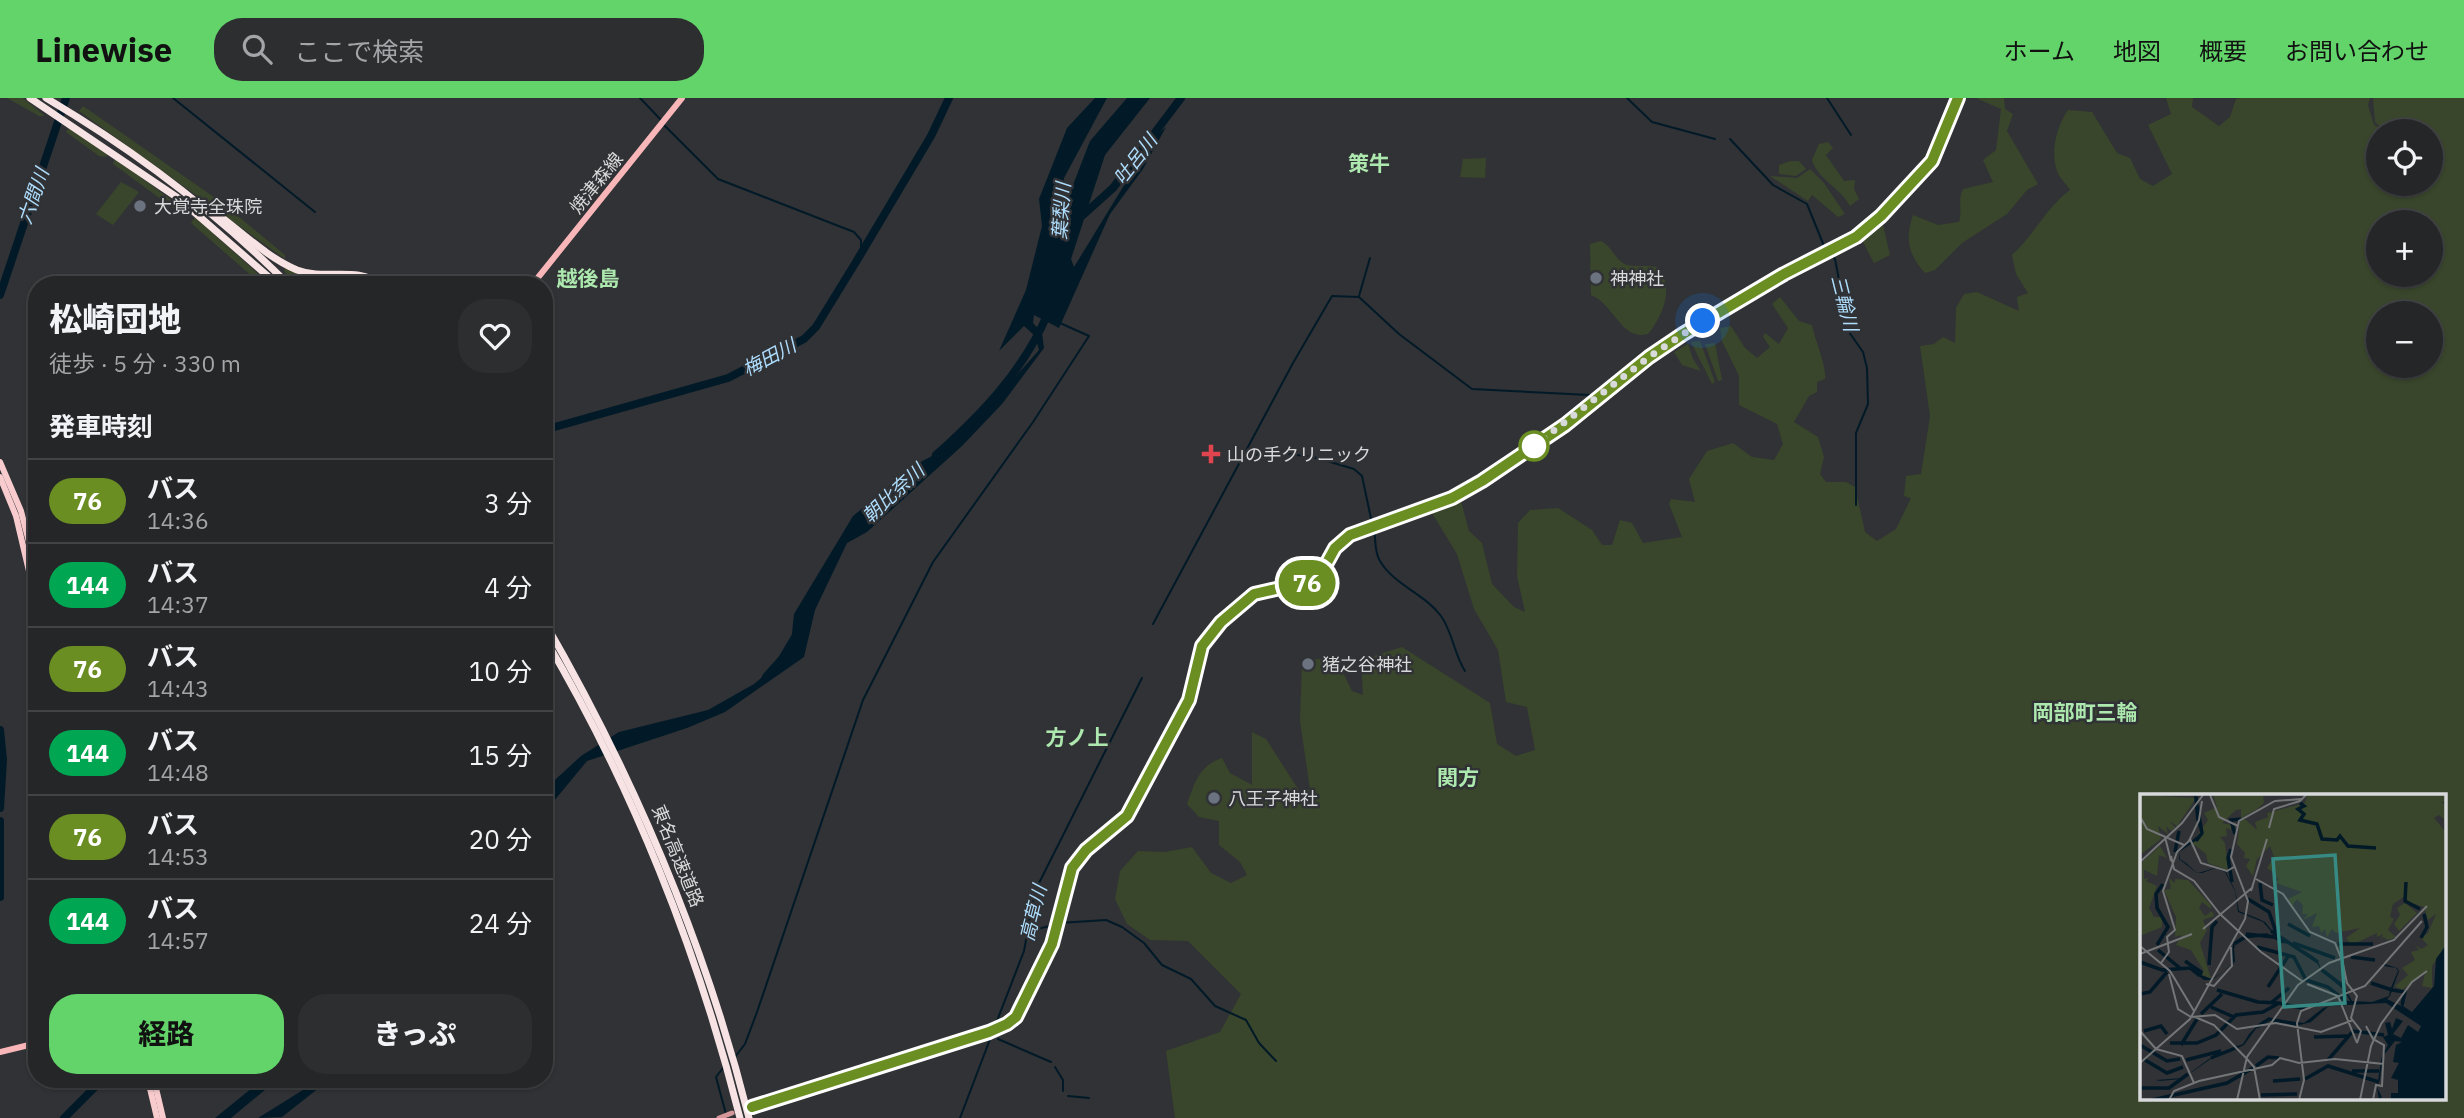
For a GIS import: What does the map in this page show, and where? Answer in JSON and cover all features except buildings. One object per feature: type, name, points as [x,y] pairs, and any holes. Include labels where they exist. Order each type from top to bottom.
[{"type":"highway","points":[[30,98],[67,116],[185,193],[290,267],[312,274],[364,276]]},
{"type":"highway","points":[[46,98],[53,107]]},
{"type":"highway","points":[[67,116],[178,198],[269,276]]},
{"type":"highway","points":[[185,193],[279,276]]},
{"type":"highway","points":[[0,462],[18,502],[28,539]]},
{"type":"highway","points":[[0,477],[16,516],[28,567]]},
{"type":"highway","name":"東名高速道路","points":[[553,639],[665,864],[700,954],[749,1118]]},
{"type":"highway","name":"東名高速道路","points":[[553,652],[596,724]]},
{"type":"highway","name":"東名高速道路","points":[[620,772],[694,965],[740,1118]]},
{"type":"highway","points":[[150,1088],[158,1112],[163,1118]]},
{"type":"highway","points":[[155,1088],[158,1112]]},
{"type":"main road","name":"焼津森線","points":[[539,276],[682,98]]},
{"type":"main road","points":[[752,1107],[989,1032],[1016,1017],[1047,956],[1072,868],[1086,850],[1127,816],[1189,700],[1202,646],[1221,622],[1254,594],[1311,581],[1324,568],[1335,548],[1350,535],[1452,498],[1482,481],[1565,425],[1675,339],[1784,274],[1856,237],[1881,216],[1932,161],[1958,98]]},
{"type":"main road","points":[[0,1052],[28,1045]]},
{"type":"main road","points":[[719,1118],[732,1114]]},
{"type":"green space","points":[[7,98],[23,98],[45,116],[39,116]]},
{"type":"green space","points":[[1976,98],[2004,98],[2005,109],[2013,114],[2007,131],[2038,184],[2027,190],[2007,214],[1962,243],[1935,270],[1925,273],[1915,260],[1910,246],[1909,231],[1913,215],[1938,225],[1959,222],[1963,189],[1993,182],[1983,160],[1996,150],[2001,109]]},
{"type":"green space","points":[[2166,98],[2193,98],[2192,107],[2219,126],[2230,117],[2236,99],[2240,98],[2370,98],[2368,105],[2372,119],[2366,119],[2366,196],[2443,196],[2443,119],[2375,119],[2373,98],[2464,98],[2464,1118],[1175,1118],[1166,1051],[1220,1032],[1241,994],[1188,941],[1150,940],[1127,924],[1115,899],[1120,871],[1138,851],[1165,852],[1192,847],[1211,873],[1231,883],[1247,875],[1240,862],[1219,845],[1219,821],[1199,817],[1187,804],[1203,770],[1222,758],[1230,773],[1252,785],[1252,732],[1266,739],[1300,792],[1310,789],[1300,721],[1302,660],[1336,658],[1352,691],[1363,695],[1361,660],[1402,647],[1490,703],[1497,744],[1516,756],[1535,750],[1527,707],[1506,702],[1498,650],[1474,609],[1457,554],[1432,513],[1438,508],[1461,501],[1469,531],[1482,543],[1492,584],[1514,607],[1525,612],[1517,576],[1518,523],[1530,510],[1558,508],[1592,530],[1602,545],[1612,545],[1620,520],[1632,523],[1643,543],[1682,537],[1669,504],[1671,499],[1695,502],[1689,479],[1707,451],[1733,443],[1752,457],[1774,460],[1783,444],[1777,424],[1739,405],[1739,376],[1722,341],[1720,328],[1731,326],[1745,348],[1757,358],[1770,347],[1763,337],[1765,333],[1779,344],[1788,328],[1772,304],[1780,297],[1799,321],[1812,325],[1825,374],[1825,379],[1817,382],[1817,392],[1809,396],[1794,422],[1818,437],[1824,457],[1820,474],[1826,482],[1846,482],[1855,487],[1865,532],[1877,541],[1896,529],[1911,498],[1904,496],[1906,476],[1921,474],[1930,416],[1920,346],[1934,344],[1943,337],[1955,343],[1956,308],[1964,294],[1977,292],[2019,311],[2017,297],[2028,293],[2016,274],[2012,255],[2070,190],[2058,173],[2054,155],[2058,131],[2068,110],[2092,112],[2117,153],[2130,158],[2140,179],[2153,186],[2172,174],[2148,125],[2171,114]]},
{"type":"green space","points":[[83,106],[221,202],[285,255],[285,259],[79,111]]},
{"type":"green space","points":[[69,128],[108,153],[106,157],[99,156],[66,132]]},
{"type":"green space","points":[[1828,142],[1833,148],[1826,155],[1844,181],[1855,180],[1854,189],[1859,199],[1850,206],[1819,173],[1812,160],[1819,144]]},
{"type":"green space","points":[[115,158],[186,211],[184,216],[113,164]]},
{"type":"green space","points":[[1486,158],[1485,178],[1460,177],[1463,159]]},
{"type":"green space","points":[[1799,161],[1806,169],[1796,176],[1779,174],[1779,165]]},
{"type":"green space","points":[[1810,169],[1824,183],[1845,214],[1838,217],[1812,195],[1808,201],[1770,176],[1797,178]]},
{"type":"green space","points":[[121,182],[139,192],[113,225],[96,214]]},
{"type":"green space","points":[[195,217],[260,276],[252,276],[191,223]]},
{"type":"green space","points":[[1883,225],[1890,255],[1874,263],[1862,240],[1866,232],[1872,234]]},
{"type":"green space","points":[[1601,241],[1623,263],[1630,266],[1657,267],[1663,275],[1666,283],[1665,301],[1648,334],[1631,332],[1606,306],[1591,295],[1590,244]]},
{"type":"green space","points":[[285,267],[320,276],[289,276],[284,271]]},
{"type":"green space","points":[[1700,341],[1715,382],[1712,384],[1691,342]]},
{"type":"green space","points":[[1715,343],[1722,380],[1718,381],[1705,344]]},
{"type":"green space","points":[[1688,344],[1701,371],[1682,365],[1674,352]]},
{"type":"water","name":"葉梨川","points":[[1095,98],[1107,98],[1064,178],[1066,203],[1090,141],[1127,98],[1150,98],[1105,155],[1071,259],[1074,267],[1153,138],[1166,127],[1143,169],[1110,214],[1059,328],[1034,315],[1033,323],[1042,333],[1044,348],[1002,404],[962,446],[867,532],[847,543],[815,610],[804,657],[725,712],[687,728],[587,761],[553,802],[553,782],[581,756],[619,732],[708,710],[754,684],[790,653],[794,614],[853,516],[917,464],[947,448],[987,409],[1039,350],[1035,336],[1024,326],[999,351],[1026,290],[1042,226],[1039,199],[1067,128]]},
{"type":"water","points":[[252,1088],[267,1088],[231,1118],[215,1118]]},
{"type":"water","points":[[306,1088],[319,1088],[282,1117],[258,1118]]},
{"type":"waterway","name":"六間川","points":[[0,295],[66,98]]},
{"type":"waterway","points":[[173,98],[315,212]]},
{"type":"waterway","points":[[640,98],[661,120]]},
{"type":"waterway","name":"梅田川","points":[[553,427],[728,378],[804,339],[816,327],[856,262],[931,136],[949,98]]},
{"type":"waterway","name":"吐呂川","points":[[1083,215],[1113,188],[1181,98]]},
{"type":"waterway","name":"三輪川","points":[[1627,98],[1652,122],[1715,139]]},
{"type":"waterway","points":[[1827,98],[1851,135]]},
{"type":"waterway","points":[[664,125],[718,179],[854,232],[861,240],[861,253]]},
{"type":"waterway","name":"三輪川","points":[[1730,139],[1773,185],[1807,204],[1824,246],[1835,259],[1849,332],[1863,352],[1867,368],[1868,404],[1856,433],[1856,505]]},
{"type":"waterway","points":[[1359,296],[1370,258]]},
{"type":"waterway","points":[[1153,624],[1293,363],[1332,296],[1359,297],[1399,334],[1472,389],[1590,395]]},
{"type":"waterway","name":"朝比奈川","points":[[936,455],[970,424],[1000,390],[1027,353],[1048,313]]},
{"type":"waterway","points":[[735,1057],[745,1044],[757,1012],[863,700],[933,562],[1033,422],[1089,336],[1060,323]]},
{"type":"waterway","points":[[1244,458],[1270,451],[1317,458],[1354,469],[1362,476],[1372,523]]},
{"type":"waterway","points":[[1374,529],[1380,561],[1393,577],[1441,616],[1465,671]]},
{"type":"waterway","name":"朝比奈川","points":[[766,677],[782,659],[795,637]]},
{"type":"waterway","name":"高草川","points":[[995,1026],[1024,951],[1035,891],[1142,678]]},
{"type":"waterway","name":"六間川","points":[[0,730],[3,760],[0,808]]},
{"type":"waterway","name":"六間川","points":[[0,821],[0,897]]},
{"type":"waterway","points":[[1059,923],[1106,920],[1122,927],[1144,943],[1162,965],[1191,979],[1215,1006],[1246,1020],[1259,1043],[1276,1061]]},
{"type":"waterway","points":[[1029,931],[1054,925]]},
{"type":"waterway","name":"高草川","points":[[960,1118],[992,1034]]},
{"type":"waterway","points":[[998,1039],[1051,1062]]},
{"type":"waterway","points":[[1055,1067],[1063,1080],[1063,1091]]},
{"type":"waterway","points":[[723,1068],[716,1077],[727,1118]]},
{"type":"waterway","name":"梅田川","points":[[64,1118],[94,1088]]},
{"type":"waterway","points":[[1068,1096],[1089,1098]]},
{"type":"bus line","name":"76","points":[[752,1107],[989,1032],[1013,1020],[1052,944],[1072,868],[1086,850],[1121,824],[1127,816],[1193,691],[1202,646],[1221,622],[1254,594],[1263,590],[1296,587],[1311,581],[1324,568],[1335,548],[1350,535],[1452,498],[1482,481],[1565,425],[1649,357],[1683,334],[1784,274],[1856,237],[1881,216],[1932,161],[1958,98]]},
{"type":"place","name":"大覚寺全珠院","points":[[140,206]]},
{"type":"place","name":"神神社","points":[[1596,278]]},
{"type":"place","name":"山の手クリニック","points":[[1211,454]]},
{"type":"place","name":"猪之谷神社","points":[[1308,664]]},
{"type":"place","name":"八王子神社","points":[[1214,798]]},
{"type":"district","name":"策牛","points":[[1369,163]]},
{"type":"district","name":"越後島","points":[[588,278]]},
{"type":"district","name":"岡部町三輪","points":[[2085,712]]},
{"type":"district","name":"方ノ上","points":[[1077,737]]},
{"type":"district","name":"関方","points":[[1458,777]]},
{"type":"route","points":[[1534,446],[1565,425],[1649,357],[1703,321]]}]
